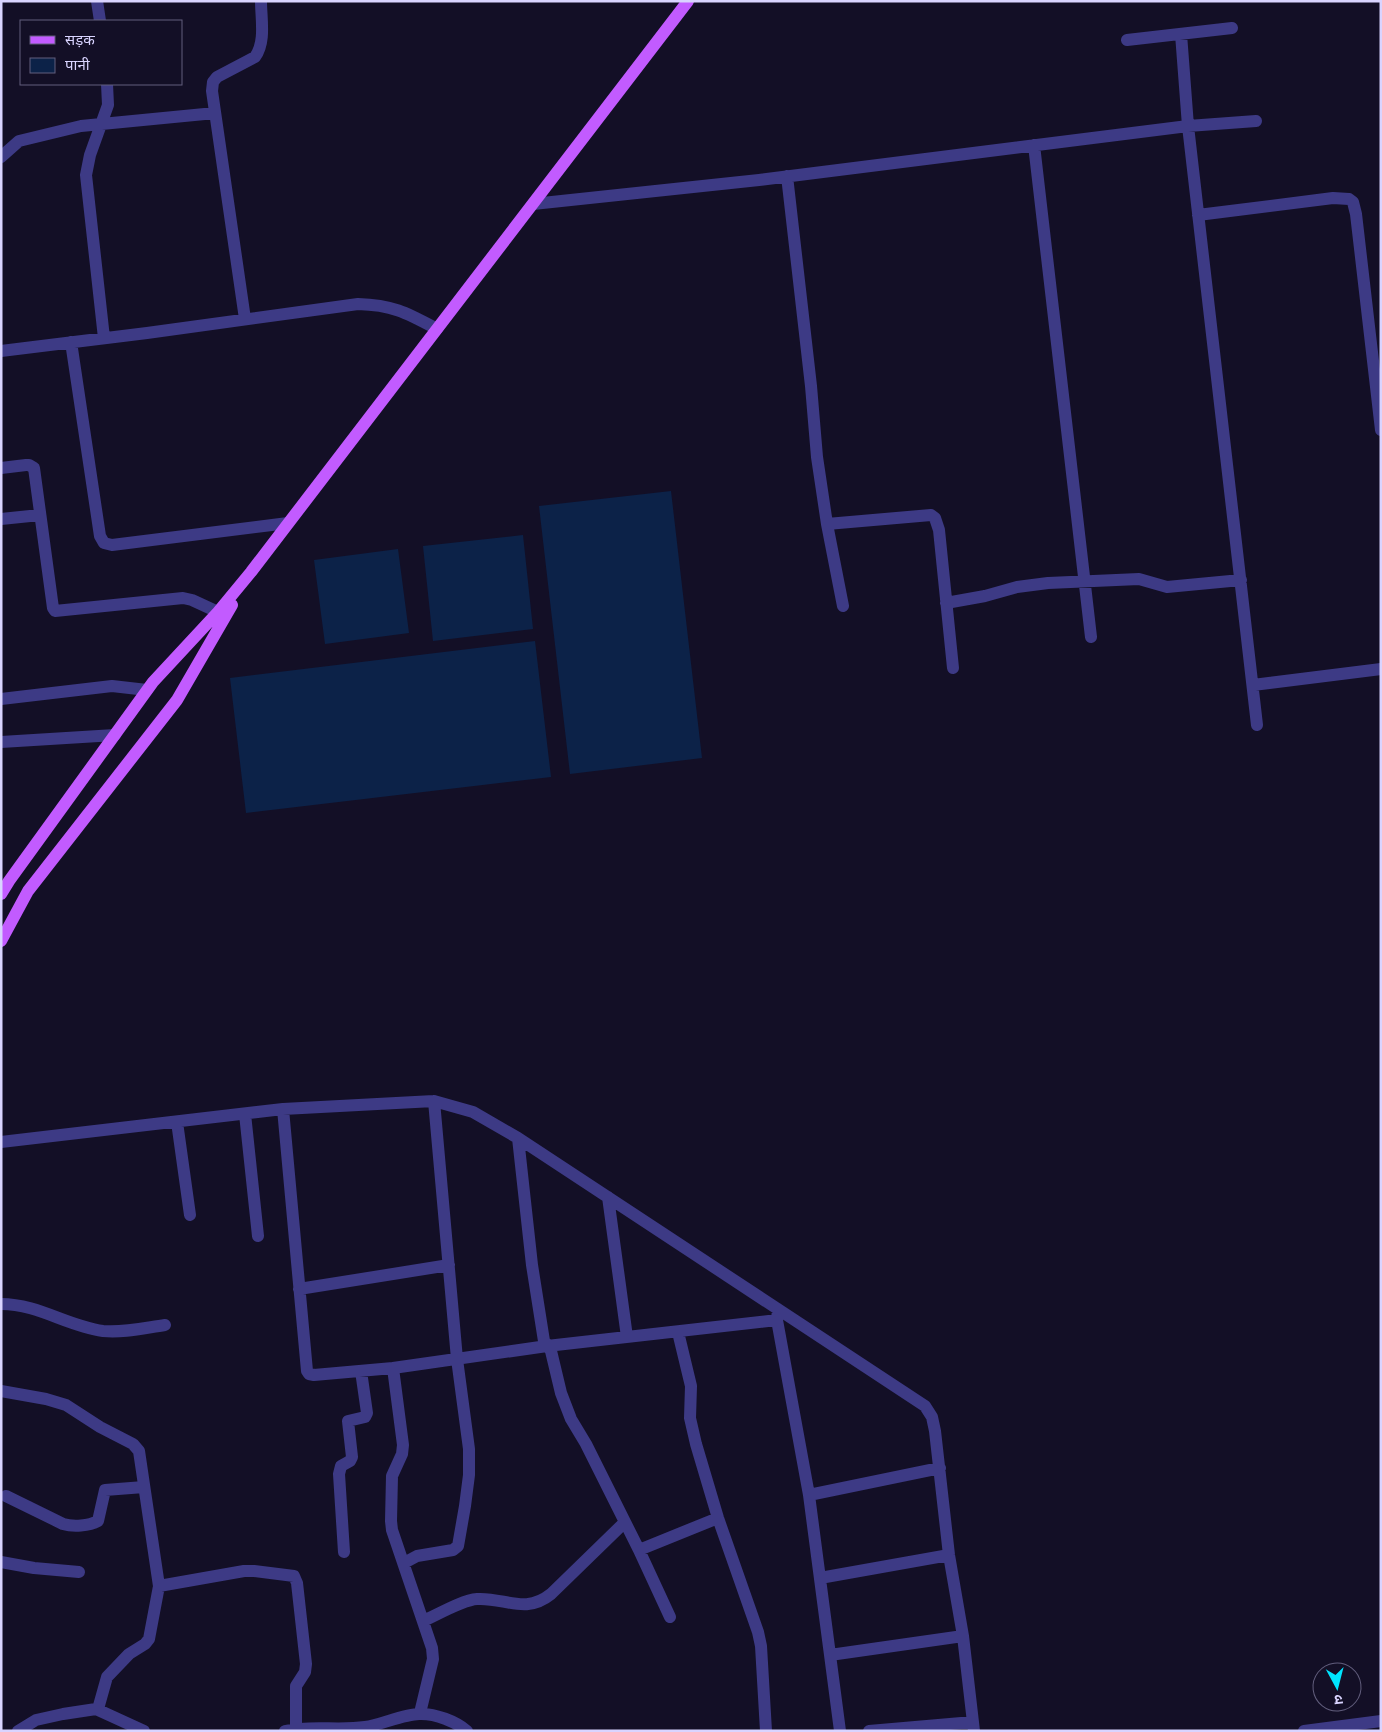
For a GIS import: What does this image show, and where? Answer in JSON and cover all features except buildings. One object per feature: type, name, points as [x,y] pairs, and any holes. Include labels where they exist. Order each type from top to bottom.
[{"type":"main road","points":[[1,894],[147,690],[218,612],[251,572],[688,1]]},
{"type":"main road","points":[[1,941],[28,891],[177,700],[251,572]]},
{"type":"street","points":[[97,1],[100,20]]},
{"type":"street","points":[[245,319],[212,90],[214,79],[255,57],[261,48],[261,1]]},
{"type":"street","points":[[1127,40],[1232,28]]},
{"type":"street","points":[[1181,34],[1188,126],[1257,725]]},
{"type":"street","points":[[104,338],[86,183],[86,167],[109,102],[107,85]]},
{"type":"street","points":[[1,157],[19,142],[81,126],[215,113]]},
{"type":"street","points":[[533,204],[787,176],[1188,126],[1256,121]]},
{"type":"street","points":[[1034,146],[1091,638]]},
{"type":"street","points":[[787,176],[811,386],[817,457],[827,524],[843,606]]},
{"type":"street","points":[[1198,215],[1333,198],[1349,199],[1353,202],[1356,214],[1381,430]]},
{"type":"street","points":[[1,351],[358,304],[374,304],[402,310],[437,329]]},
{"type":"street","points":[[72,342],[100,536],[104,543],[112,545],[288,523]]},
{"type":"street","points":[[1,468],[26,465],[34,468],[53,608],[55,611],[183,598],[218,612]]},
{"type":"street","points":[[1,519],[40,515]]},
{"type":"street","points":[[827,524],[931,515],[935,518],[938,524],[953,668]]},
{"type":"street","points":[[946,602],[985,596],[1017,587],[1048,582],[1138,580],[1167,587],[1241,580]]},
{"type":"street","points":[[1253,685],[1381,669]]},
{"type":"street","points":[[1,699],[112,686],[147,690]]},
{"type":"street","points":[[1,742],[115,735]]},
{"type":"street","points":[[404,1563],[414,1557],[453,1550],[458,1546],[465,1506],[469,1463],[457,1359],[434,1101]]},
{"type":"street","points":[[1,1142],[283,1109],[434,1101],[473,1112],[518,1138],[608,1197],[778,1314],[925,1406],[934,1422],[949,1555],[963,1636],[973,1727],[869,1731]]},
{"type":"street","points":[[283,1109],[308,1373],[314,1375],[393,1368],[547,1346],[678,1332],[778,1314]]},
{"type":"street","points":[[245,1114],[258,1236]]},
{"type":"street","points":[[177,1122],[190,1215]]},
{"type":"street","points":[[518,1138],[532,1265],[544,1341],[551,1351],[561,1393],[571,1419],[586,1444],[670,1617]]},
{"type":"street","points":[[608,1197],[628,1337]]},
{"type":"street","points":[[299,1290],[449,1265]]},
{"type":"street","points":[[1,1304],[21,1305],[103,1331],[128,1331],[165,1325]]},
{"type":"street","points":[[778,1314],[808,1495],[840,1731]]},
{"type":"street","points":[[678,1332],[691,1386],[690,1418],[696,1444],[718,1518],[758,1632],[761,1646],[766,1731]]},
{"type":"street","points":[[393,1368],[398,1394],[403,1450],[392,1476],[392,1530],[432,1648],[433,1659],[420,1713]]},
{"type":"street","points":[[344,1552],[339,1474],[341,1466],[352,1458],[348,1422],[365,1416],[367,1413],[361,1371]]},
{"type":"street","points":[[1,1391],[46,1399],[66,1405],[100,1427],[133,1444],[139,1451],[159,1586],[149,1639],[145,1644],[129,1654],[107,1677],[98,1709]]},
{"type":"street","points":[[808,1495],[940,1468]]},
{"type":"street","points":[[6,1496],[70,1526],[93,1523],[98,1520],[105,1490],[144,1487]]},
{"type":"street","points":[[639,1550],[718,1518]]},
{"type":"street","points":[[423,1621],[470,1600],[476,1599],[524,1605],[542,1600],[551,1594],[625,1522]]},
{"type":"street","points":[[820,1578],[949,1555]]},
{"type":"street","points":[[1,1562],[34,1568],[79,1572]]},
{"type":"street","points":[[159,1586],[244,1571],[294,1576],[297,1583],[306,1670],[296,1686],[290,1730],[366,1729],[420,1713],[450,1721],[460,1725],[467,1731]]},
{"type":"street","points":[[830,1655],[963,1636]]},
{"type":"street","points":[[18,1731],[36,1720],[98,1709],[144,1731]]},
{"type":"street","points":[[1304,1731],[1381,1721]]},
{"type":"water","points":[[671,491],[702,758],[570,774],[539,506]]},
{"type":"water","points":[[523,535],[533,629],[433,641],[423,546]]},
{"type":"water","points":[[398,549],[409,633],[325,644],[314,560]]},
{"type":"water","points":[[535,641],[551,777],[246,813],[230,678]]}]
